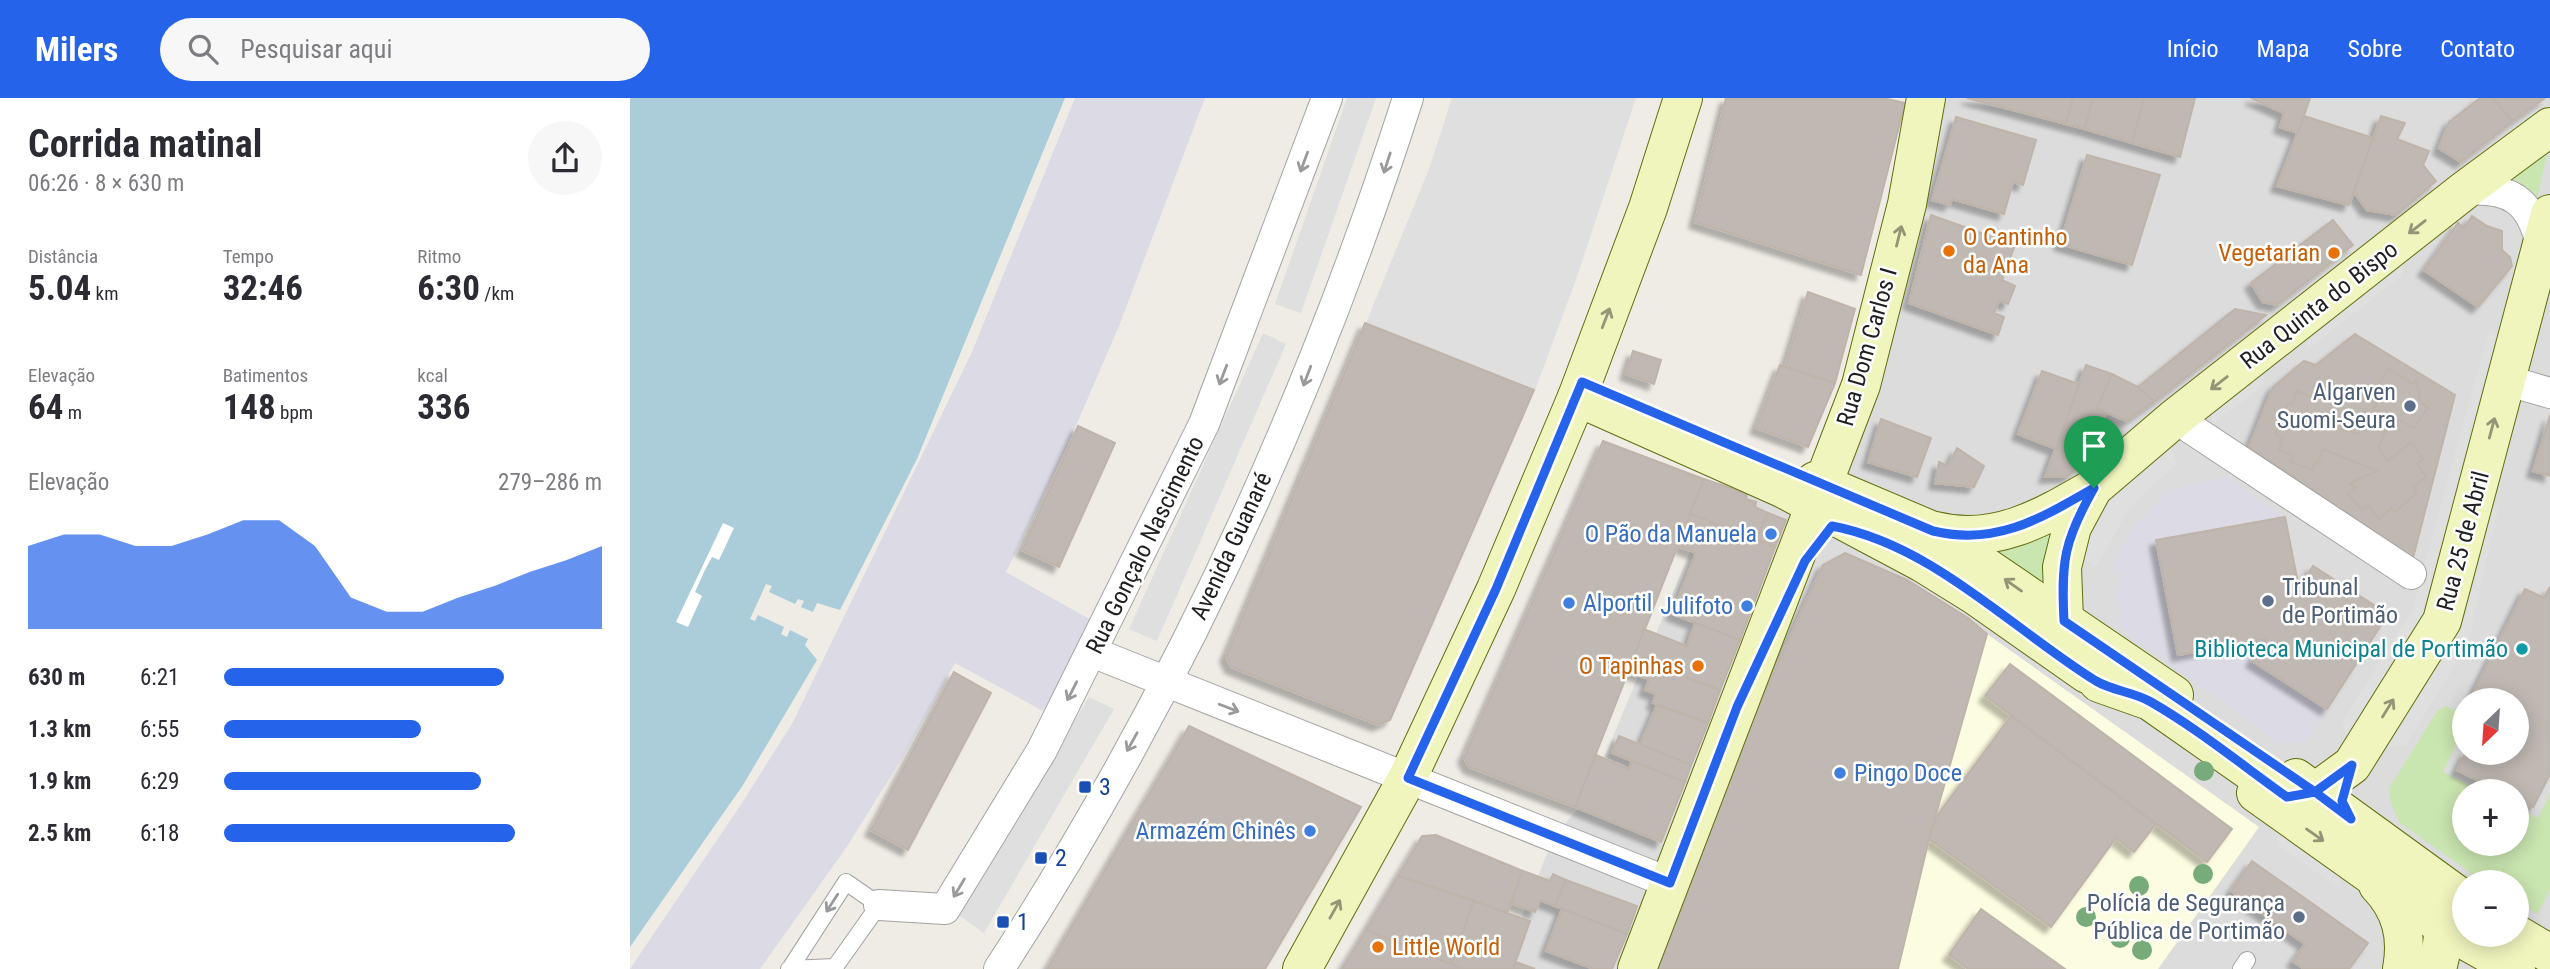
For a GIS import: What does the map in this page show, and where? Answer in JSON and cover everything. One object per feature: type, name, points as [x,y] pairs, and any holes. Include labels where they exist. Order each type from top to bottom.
[{"type":"street","name":"Rua Gonçalo Nascimento","points":[[879,905],[945,909],[1042,750],[1204,424],[1327,98]]},
{"type":"street","name":"Avenida Guanaré","points":[[999,969],[1043,901],[1166,683],[1240,532],[1293,412],[1372,209],[1408,98]]},
{"type":"street","points":[[1302,969],[1408,778],[1496,589],[1579,390],[1648,208],[1683,98]]},
{"type":"street","name":"Rua Dom Carlos I","points":[[1637,969],[1861,385],[1907,204],[1926,98]]},
{"type":"street","name":"Rua Quinta do Bispo","points":[[1933,531],[1978,537],[2014,529],[2045,517],[2094,488],[2175,418],[2465,190],[2550,127]]},
{"type":"street","points":[[2465,190],[2487,188],[2505,193],[2525,205],[2546,230]]},
{"type":"street","name":"Rua 25 de Abril","points":[[2315,792],[2352,765],[2442,621],[2546,230]]},
{"type":"street","points":[[2505,380],[2550,393]]},
{"type":"street","points":[[1579,390],[1819,495],[1933,531],[2351,819],[2451,921]]},
{"type":"street","points":[[2175,418],[2411,574]]},
{"type":"street","name":"Rua Quinta do Bispo","points":[[2094,488],[2072,527],[2062,567],[2064,621],[2074,654],[2099,683]]},
{"type":"street","points":[[1819,495],[1861,531],[1973,594],[2359,866],[2451,921],[2516,969]]},
{"type":"street","name":"Rua Dom Carlos I","points":[[1737,707],[1805,561],[1832,526],[1861,531]]},
{"type":"street","points":[[1092,652],[1670,883]]},
{"type":"street","points":[[2099,683],[2150,701],[2287,797],[2315,792]]},
{"type":"street","points":[[2351,819],[2342,801],[2352,765]]},
{"type":"street","points":[[2359,866],[2398,909],[2404,933],[2402,969]]},
{"type":"street","points":[[2409,969],[2418,952],[2451,921]]},
{"type":"street","points":[[2437,969],[2451,921]]},
{"type":"street","points":[[2529,942],[2550,954]]},
{"type":"street","points":[[2507,947],[2547,969]]},
{"type":"street","points":[[2473,969],[2488,969]]},
{"type":"lane","points":[[846,882],[879,905],[836,968],[790,968],[846,882]]},
{"type":"shaded area","points":[[1075,98],[1205,98],[1119,326],[1066,449],[1006,572],[1093,621],[1043,711],[955,663],[904,755],[848,845],[760,969],[630,969],[793,722],[972,352]]},
{"type":"shaded area","points":[[1347,98],[1376,98],[1301,313],[1275,304]]},
{"type":"shaded area","points":[[1452,98],[1636,98],[1577,277],[1535,390],[1366,323],[1429,169]]},
{"type":"shaded area","points":[[1921,98],[2550,98],[2550,969],[1501,969],[1554,836],[1587,799],[1727,463],[1815,505]]},
{"type":"shaded area","points":[[2405,247],[2402,276],[2306,351],[2307,326]]},
{"type":"shaded area","points":[[2490,326],[2503,340],[2427,620],[2349,741],[2342,722],[2412,610]]},
{"type":"shaded area","points":[[1263,333],[1286,344],[1157,641],[1129,629]]},
{"type":"shaded area","points":[[2264,362],[2264,385],[2212,425],[2213,402]]},
{"type":"shaded area","points":[[2169,443],[2177,465],[2152,485],[2126,514],[2096,568],[2078,555],[2099,512],[2117,488]]},
{"type":"shaded area","points":[[2226,477],[2286,518],[2157,540],[2178,655],[2266,639],[2252,661],[2327,709],[2306,743],[2279,743],[2131,636],[2118,623],[2123,611],[2115,599],[2123,573],[2112,569],[2128,536],[2167,491]]},
{"type":"shaded area","points":[[2499,506],[2468,644],[2406,745],[2380,748],[2480,509]]},
{"type":"shaded area","points":[[1987,634],[2259,827],[2158,969],[1898,969],[1929,839]]},
{"type":"shaded area","points":[[1089,697],[1114,709],[984,933],[957,914]]},
{"type":"shaded area","points":[[2275,821],[2338,865],[2341,889],[2278,846]]},
{"type":"green space","points":[[2550,140],[2537,199],[2509,174]]},
{"type":"green space","points":[[2058,527],[2052,596],[1981,548]]},
{"type":"green space","points":[[2446,706],[2452,709],[2452,753],[2443,772],[2457,779],[2452,779],[2452,856],[2529,856],[2529,814],[2538,818],[2550,793],[2550,889],[2538,914],[2529,909],[2529,870],[2467,870],[2400,823],[2391,804],[2389,788],[2438,710]]},
{"type":"water","points":[[630,98],[1065,98],[917,459],[840,610],[817,603],[813,612],[801,607],[804,601],[798,599],[795,604],[769,592],[772,586],[766,584],[750,619],[755,621],[758,615],[784,627],[781,634],[787,637],[790,630],[808,639],[805,645],[817,660],[743,785],[630,947]]},
{"type":"pier","points":[[723,523],[734,528],[719,560],[712,557],[704,572],[695,592],[702,596],[688,627],[676,622]]},
{"type":"building","points":[[1726,98],[1883,98],[1905,103],[1861,275],[1695,222]]},
{"type":"building","points":[[1967,98],[2073,98],[2066,124]]},
{"type":"building","points":[[2073,98],[2093,98],[2085,129],[2066,124]]},
{"type":"building","points":[[2093,98],[2144,98],[2132,143],[2085,129]]},
{"type":"building","points":[[2144,98],[2195,98],[2180,157],[2132,143]]},
{"type":"building","points":[[2251,98],[2310,98],[2298,133],[2280,127],[2284,113]]},
{"type":"building","points":[[2480,98],[2492,98],[2513,121],[2461,162],[2439,148],[2449,122]]},
{"type":"building","points":[[2492,98],[2545,98],[2513,121]]},
{"type":"building","points":[[2304,116],[2373,138],[2349,205],[2277,186]]},
{"type":"building","points":[[2381,116],[2405,123],[2397,139],[2429,151],[2423,165],[2436,181],[2396,215],[2367,210],[2354,192]]},
{"type":"building","points":[[1956,117],[2036,140],[2023,185],[2013,182],[2004,214],[1952,199],[1950,205],[1932,200]]},
{"type":"building","points":[[2087,155],[2160,175],[2132,265],[2060,244]]},
{"type":"building","points":[[1931,215],[2015,245],[2002,280],[2015,286],[2008,304],[1999,301],[1994,313],[2004,317],[1998,335],[1909,303]]},
{"type":"building","points":[[2472,216],[2487,226],[2502,231],[2502,250],[2510,257],[2512,266],[2478,307],[2424,270],[2458,223],[2464,228]]},
{"type":"building","points":[[2333,220],[2353,245],[2277,305],[2263,302],[2251,283]]},
{"type":"building","points":[[1808,292],[1855,309],[1835,383],[1785,367]]},
{"type":"building","points":[[2235,309],[2266,315],[2154,402],[2138,387]]},
{"type":"building","points":[[1365,323],[1534,390],[1390,720],[1378,725],[1231,667],[1226,656]]},
{"type":"building","points":[[2355,334],[2455,395],[2413,558],[2249,447],[2273,387],[2304,361],[2316,365]]},
{"type":"building","points":[[1633,351],[1661,360],[1654,384],[1626,374]]},
{"type":"building","points":[[1780,365],[1835,383],[1808,447],[1756,428]]},
{"type":"building","points":[[2086,365],[2112,374],[2097,409],[2106,413],[2095,438],[2105,442],[2068,476],[2045,477]]},
{"type":"building","points":[[2388,369],[2414,384],[2416,380],[2421,403],[2428,407],[2414,428],[2392,416],[2378,448],[2388,461],[2411,442],[2423,459],[2417,464],[2426,477],[2413,487],[2417,493],[2395,512],[2391,508],[2379,519],[2368,505],[2362,511],[2348,493],[2356,488],[2350,483],[2377,471],[2323,449],[2312,470],[2290,462],[2293,455],[2279,450],[2283,437],[2276,434],[2288,403],[2292,404],[2297,391],[2312,397],[2316,384],[2336,392],[2333,399],[2339,402],[2333,414],[2339,417],[2334,427],[2359,434],[2363,427],[2358,424],[2365,412],[2370,415],[2377,403],[2370,399]]},
{"type":"building","points":[[2042,371],[2079,384],[2056,449],[2018,434]]},
{"type":"building","points":[[2112,374],[2138,387],[2154,402],[2127,421],[2097,409]]},
{"type":"building","points":[[2550,415],[2550,476],[2533,471]]},
{"type":"building","points":[[1881,419],[1931,438],[1917,477],[1868,462]]},
{"type":"building","points":[[1078,426],[1115,443],[1059,567],[1022,550]]},
{"type":"building","points":[[1603,441],[1704,479],[1575,807],[1469,767],[1464,757]]},
{"type":"building","points":[[1957,448],[1984,466],[1974,487],[1935,483],[1939,462],[1948,466]]},
{"type":"building","points":[[1704,479],[1747,494],[1746,499],[1756,502],[1755,507],[1768,513],[1756,540],[1690,514]]},
{"type":"building","points":[[1768,513],[1786,520],[1775,547],[1756,540]]},
{"type":"building","points":[[1690,514],[1775,547],[1740,640],[1672,614],[1696,553],[1678,546]]},
{"type":"building","name":"Tribunal de Portimão","points":[[2285,517],[2299,588],[2313,566],[2388,614],[2327,709],[2252,661],[2266,639],[2178,655],[2156,540]]},
{"type":"building","name":"Pingo Doce","points":[[1845,553],[1907,580],[1968,618],[1987,634],[1929,839],[1898,969],[1657,969],[1748,728],[1823,565]]},
{"type":"building","name":"Biblioteca Municipal de Portimão","points":[[2550,587],[2550,774],[2533,807],[2529,805],[2529,779],[2475,779],[2457,770],[2460,765],[2529,765],[2529,754],[2542,729],[2529,722],[2529,688],[2476,688],[2525,589],[2544,598]]},
{"type":"building","name":"Biblioteca Municipal de Portimão","points":[[2550,587],[2550,774],[2533,807],[2529,805],[2529,779],[2475,779],[2457,770],[2460,765],[2529,765],[2529,688],[2476,688],[2525,589],[2544,598]]},
{"type":"building","points":[[1695,623],[1740,640],[1720,690],[1634,658],[1644,629],[1687,646]]},
{"type":"building","points":[[1634,658],[1720,690],[1708,723],[1653,703],[1656,694],[1645,690],[1649,679],[1629,672]]},
{"type":"building","points":[[2010,664],[2232,829],[2207,862],[1985,696]]},
{"type":"building","points":[[954,672],[991,693],[908,850],[871,830]]},
{"type":"building","points":[[1657,705],[1708,723],[1691,765],[1640,745]]},
{"type":"building","points":[[2011,716],[2156,824],[2134,852],[2116,838],[2051,927],[1929,839],[1936,817]]},
{"type":"building","points":[[1189,726],[1361,807],[1265,969],[1047,969]]},
{"type":"building","points":[[1619,736],[1691,765],[1685,782],[1612,753]]},
{"type":"building","points":[[1596,755],[1629,769],[1632,761],[1685,782],[1661,842],[1575,807]]},
{"type":"building","points":[[1436,835],[1523,871],[1507,913],[1398,876],[1422,836]]},
{"type":"building","name":"Polícia de Segurança Pública de Portimão","points":[[2252,861],[2368,943],[2349,969],[2304,969],[2293,961],[2305,944],[2231,891]]},
{"type":"building","points":[[1523,871],[1550,881],[1553,874],[1566,880],[1555,906],[1540,900],[1535,912],[1511,903]]},
{"type":"building","points":[[1398,876],[1474,901],[1451,964],[1366,930]]},
{"type":"building","points":[[1566,880],[1637,906],[1627,934],[1555,906]]},
{"type":"building","points":[[1474,901],[1530,921],[1513,969],[1464,969],[1451,964]]},
{"type":"building","points":[[1562,909],[1627,934],[1612,969],[1594,969],[1546,951]]},
{"type":"building","points":[[1981,909],[2065,969],[1968,969],[1949,955]]},
{"type":"building","points":[[1366,930],[1451,964],[1464,969],[1342,969]]},
{"type":"building","points":[[1516,962],[1535,969],[1513,969]]},
{"type":"place","name":"O Cantinho da Ana","points":[[1949,251]]},
{"type":"place","name":"Vegetarian","points":[[2334,253]]},
{"type":"place","name":"Algarven Suomi-Seura","points":[[2410,406]]},
{"type":"place","name":"O Pão da Manuela","points":[[1771,534]]},
{"type":"place","name":"Tribunal de Portimão","points":[[2268,601]]},
{"type":"place","name":"Alportil","points":[[1569,603]]},
{"type":"place","name":"Julifoto","points":[[1747,606]]},
{"type":"place","name":"Biblioteca Municipal de Portimão","points":[[2522,649]]},
{"type":"place","name":"O Tapinhas","points":[[1698,666]]},
{"type":"place","name":"Pingo Doce","points":[[1840,773]]},
{"type":"place","name":"3","points":[[1085,787]]},
{"type":"place","name":"Armazém Chinês","points":[[1310,831]]},
{"type":"place","name":"2","points":[[1041,858]]},
{"type":"place","name":"Polícia de Segurança Pública de Portimão","points":[[2299,917]]},
{"type":"place","name":"1","points":[[1003,922]]},
{"type":"place","name":"Little World","points":[[1378,947]]},
{"type":"route","points":[[2094,488],[2045,517],[2014,529],[1978,537],[1956,536],[1933,531],[1582,382],[1496,589],[1408,778],[1670,883],[1737,707],[1805,561],[1832,526],[1861,531],[1923,563],[1973,594],[2099,683],[2150,701],[2287,797],[2311,795],[2315,792],[2351,819],[2342,801],[2352,765],[2315,792],[2064,621],[2062,567],[2072,527],[2094,488]]}]
